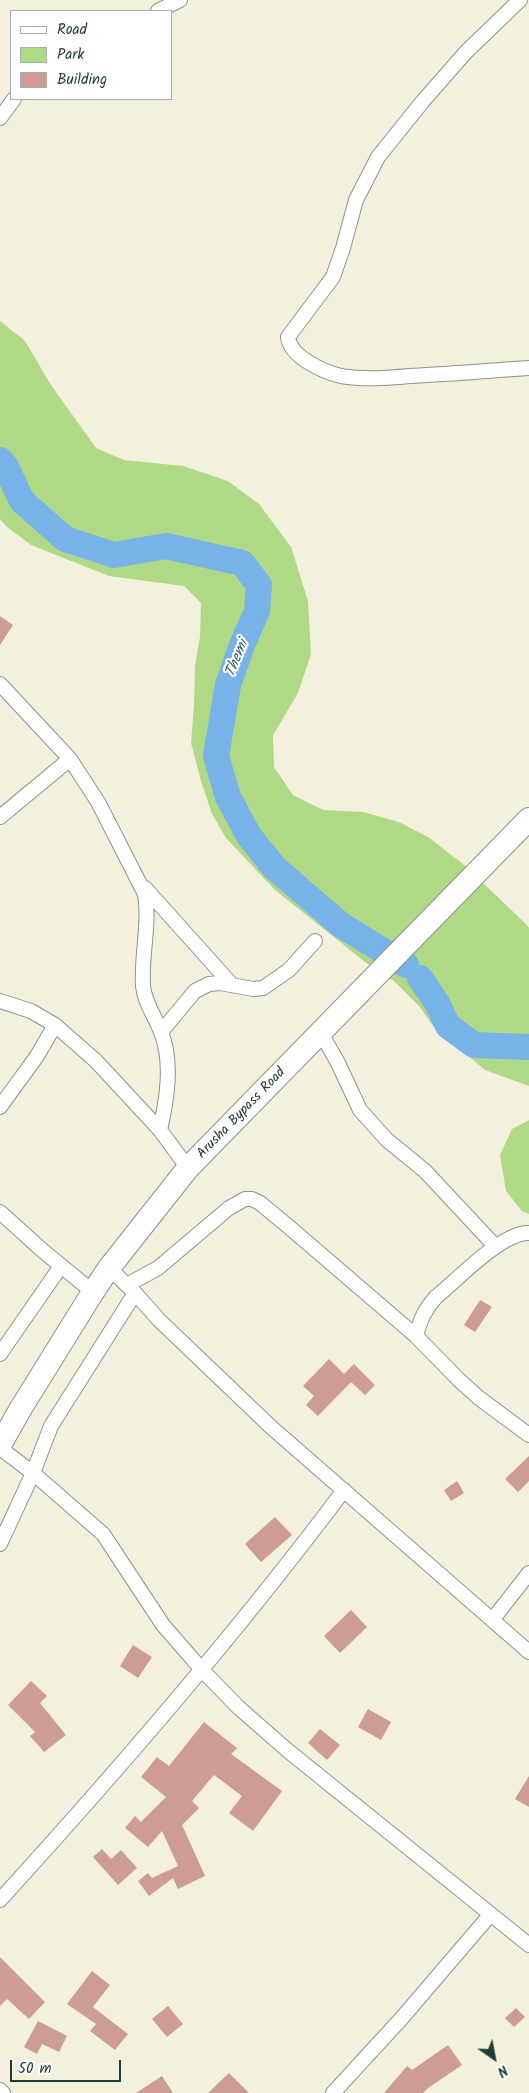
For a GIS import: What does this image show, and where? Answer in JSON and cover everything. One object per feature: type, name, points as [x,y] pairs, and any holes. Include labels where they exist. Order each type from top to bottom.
[{"type":"main road","name":"Arusha Bypass Road","points":[[0,1446],[20,1408],[109,1268],[188,1168],[529,819]]},
{"type":"street","points":[[160,10],[180,0]]},
{"type":"street","points":[[520,0],[466,52],[378,157],[356,200],[333,277],[324,292],[288,337],[292,347],[303,359],[319,368],[341,376],[379,378],[529,368]]},
{"type":"street","points":[[0,118],[13,100]]},
{"type":"street","points":[[0,684],[70,760],[98,802],[145,894],[148,909],[143,987],[149,1009],[161,1032],[168,1066],[167,1100],[160,1130]]},
{"type":"street","points":[[0,817],[70,760]]},
{"type":"street","points":[[138,880],[232,985]]},
{"type":"street","points":[[161,1032],[195,991],[209,984],[232,985],[253,989],[263,988],[288,970],[315,941]]},
{"type":"street","points":[[0,1000],[31,1011],[55,1025],[96,1061],[160,1130],[188,1168]]},
{"type":"street","points":[[0,1107],[37,1056],[55,1025]]},
{"type":"street","points":[[321,1033],[338,1063],[360,1110],[387,1140],[425,1172],[495,1246]]},
{"type":"street","points":[[0,1544],[33,1473],[51,1426],[131,1289],[229,1208],[245,1199],[252,1199],[260,1203],[289,1227],[416,1336],[458,1380],[529,1435]]},
{"type":"street","points":[[0,1212],[93,1292]]},
{"type":"street","points":[[416,1336],[421,1318],[428,1306],[495,1246],[522,1233],[529,1233]]},
{"type":"street","points":[[0,1354],[61,1266]]},
{"type":"street","points":[[109,1268],[271,1427],[529,1652]]},
{"type":"street","points":[[0,1446],[102,1534],[163,1625],[203,1671],[238,1707],[287,1750],[529,1945]]},
{"type":"street","points":[[0,1900],[203,1671],[298,1553],[344,1490]]},
{"type":"street","points":[[493,1619],[529,1573]]},
{"type":"street","points":[[333,2093],[401,2019],[490,1915]]},
{"type":"street","points":[[0,2090],[3,2093]]},
{"type":"green space","points":[[0,321],[25,341],[51,385],[96,448],[124,460],[183,466],[228,481],[259,504],[291,547],[308,601],[311,654],[298,693],[273,735],[274,767],[293,795],[323,810],[363,812],[399,822],[428,837],[463,864],[526,924],[529,928],[529,1086],[485,1070],[434,1027],[419,1006],[394,981],[365,962],[275,890],[226,838],[212,814],[191,743],[201,603],[184,586],[109,576],[31,545],[7,527],[0,519]]},
{"type":"green space","points":[[529,1120],[529,1214],[522,1211],[506,1191],[500,1155],[512,1129]]},
{"type":"building","points":[[0,616],[13,625],[0,645]]},
{"type":"building","points":[[480,1300],[492,1307],[475,1332],[464,1325]]},
{"type":"building","points":[[329,1359],[344,1374],[354,1364],[375,1385],[365,1395],[351,1382],[318,1416],[306,1405],[314,1396],[303,1386]]},
{"type":"building","points":[[529,1456],[529,1481],[518,1492],[505,1479]]},
{"type":"building","points":[[457,1481],[464,1493],[451,1501],[444,1490]]},
{"type":"building","points":[[275,1517],[292,1535],[261,1562],[245,1544]]},
{"type":"building","points":[[351,1610],[367,1627],[340,1653],[324,1636]]},
{"type":"building","points":[[133,1645],[152,1657],[138,1678],[120,1666]]},
{"type":"building","points":[[31,1681],[47,1696],[40,1703],[66,1735],[44,1752],[30,1736],[35,1732],[8,1705]]},
{"type":"building","points":[[368,1709],[391,1722],[381,1740],[358,1727]]},
{"type":"building","points":[[204,1722],[237,1748],[231,1754],[282,1791],[253,1831],[229,1813],[242,1796],[214,1775],[192,1801],[199,1808],[182,1825],[205,1876],[178,1889],[173,1878],[149,1896],[138,1881],[148,1873],[152,1878],[178,1866],[162,1831],[148,1847],[125,1828],[135,1816],[141,1822],[166,1797],[141,1777],[157,1757],[169,1766]]},
{"type":"building","points":[[320,1729],[340,1745],[327,1760],[308,1743]]},
{"type":"building","points":[[529,1776],[529,1807],[515,1799]]},
{"type":"building","points":[[102,1849],[111,1859],[121,1850],[137,1868],[118,1885],[93,1857]]},
{"type":"building","points":[[0,1957],[45,2002],[29,2019],[7,1999],[0,2006]]},
{"type":"building","points":[[92,1971],[110,1985],[93,2007],[128,2034],[115,2050],[90,2031],[96,2024],[67,2004]]},
{"type":"building","points":[[168,2006],[183,2024],[167,2037],[152,2019]]},
{"type":"building","points":[[516,2008],[525,2017],[514,2027],[505,2018]]},
{"type":"building","points":[[38,2021],[67,2036],[59,2052],[42,2044],[37,2054],[24,2047]]},
{"type":"building","points":[[448,2045],[462,2065],[423,2093],[384,2093],[407,2066],[412,2070]]},
{"type":"building","points":[[229,2073],[249,2093],[208,2093]]},
{"type":"building","points":[[162,2076],[173,2093],[136,2093]]},
{"type":"waterway","name":"Themi","points":[[0,460],[6,467],[22,501],[65,539],[114,555],[166,546],[242,563],[259,585],[257,611],[242,645],[228,685],[216,756],[228,797],[249,836],[275,868],[341,925],[406,965]]},
{"type":"waterway","name":"Themi","points":[[420,978],[437,1003],[448,1026],[474,1045],[529,1047]]}]
